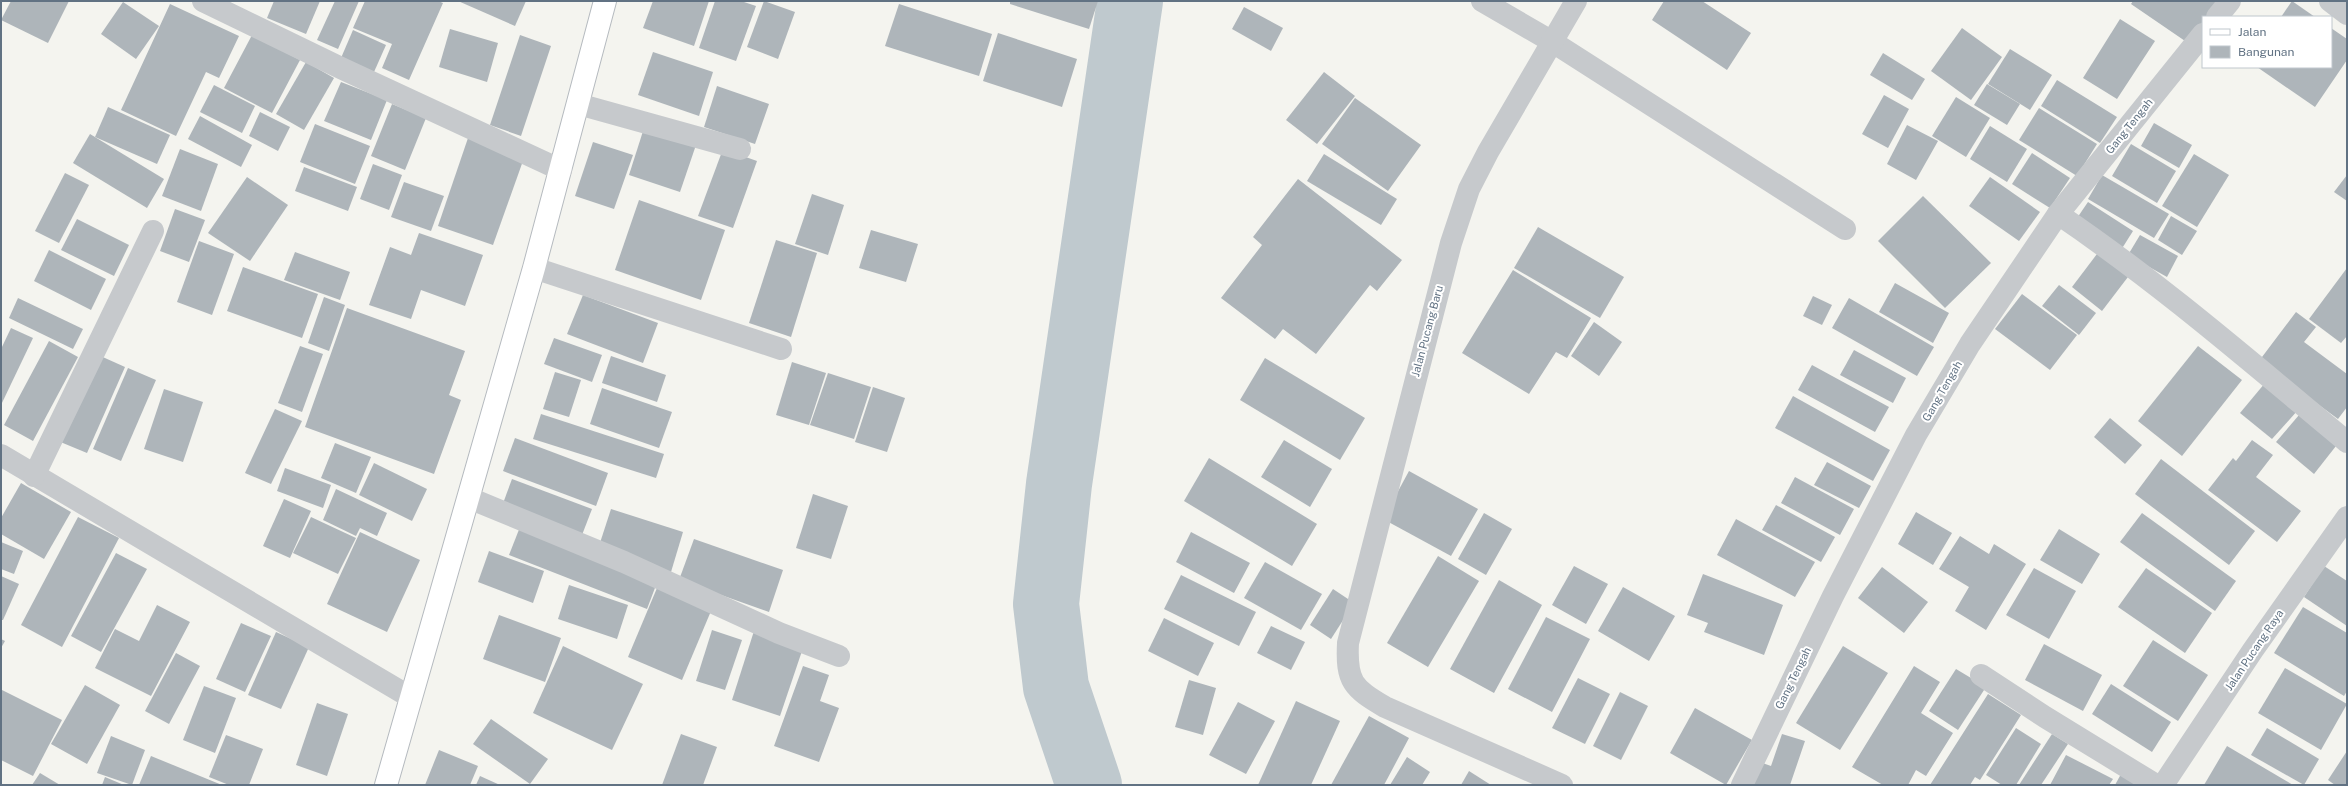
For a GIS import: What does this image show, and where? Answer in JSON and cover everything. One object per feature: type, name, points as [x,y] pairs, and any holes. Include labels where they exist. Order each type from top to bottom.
[{"type":"main road","points":[[386,785],[534,268],[605,1]]},
{"type":"street","points":[[203,1],[343,69],[561,170]]},
{"type":"street","points":[[1482,1],[1552,41],[1845,229]]},
{"type":"street","name":"Jalan Pucang Baru","points":[[1562,785],[1385,707],[1364,694],[1354,684],[1347,666],[1348,644],[1450,243],[1469,190],[1488,152],[1576,1]]},
{"type":"street","points":[[2218,16],[2230,1]]},
{"type":"street","points":[[2330,1],[2347,14]]},
{"type":"street","name":"Gang Tengah","points":[[1742,785],[1833,596],[1916,435],[1970,344],[2058,214],[2202,35]]},
{"type":"street","points":[[578,104],[740,149]]},
{"type":"street","points":[[2058,214],[2103,244],[2218,335],[2347,442]]},
{"type":"street","points":[[34,476],[153,231]]},
{"type":"street","points":[[534,268],[781,349]]},
{"type":"street","points":[[1,455],[34,476],[410,697]]},
{"type":"street","points":[[469,498],[624,562],[779,633],[838,656]]},
{"type":"street","name":"Jalan Pucang Raya","points":[[2163,785],[2253,650],[2347,516]]},
{"type":"street","points":[[1981,675],[2045,718],[2156,785]]},
{"type":"building","points":[[11,1],[69,1],[48,43],[1,20]]},
{"type":"building","points":[[274,1],[320,1],[306,34],[267,18]]},
{"type":"building","points":[[335,1],[359,1],[338,49],[317,40]]},
{"type":"building","points":[[365,1],[438,1],[443,3],[409,80],[382,68],[392,44],[353,28]]},
{"type":"building","points":[[458,1],[526,1],[515,26]]},
{"type":"building","points":[[653,1],[709,1],[694,46],[643,28]]},
{"type":"building","points":[[715,1],[741,1],[756,6],[736,61],[699,48]]},
{"type":"building","points":[[764,1],[795,12],[778,59],[747,47]]},
{"type":"building","points":[[1010,1],[1098,1],[1089,29],[1010,4]]},
{"type":"building","points":[[1664,1],[1702,1],[1751,33],[1727,70],[1652,20]]},
{"type":"building","points":[[2133,1],[2217,1],[2207,16],[2202,16],[2202,22],[2188,43],[2131,4]]},
{"type":"building","points":[[2292,1],[2314,16],[2282,16]]},
{"type":"building","points":[[123,2],[159,26],[136,59],[101,34]]},
{"type":"building","points":[[170,4],[239,36],[219,78],[206,72],[176,136],[121,110]]},
{"type":"building","points":[[899,4],[992,34],[979,76],[885,46]]},
{"type":"building","points":[[1244,7],[1283,28],[1271,51],[1232,29]]},
{"type":"building","points":[[2120,19],[2155,41],[2117,99],[2083,78]]},
{"type":"building","points":[[1962,28],[2002,57],[1971,100],[1931,71]]},
{"type":"building","points":[[450,29],[498,43],[487,82],[439,67]]},
{"type":"building","points":[[2332,29],[2347,39],[2347,60],[2315,107],[2258,68],[2332,68]]},
{"type":"building","points":[[353,30],[386,45],[374,72],[341,58]]},
{"type":"building","points":[[998,33],[1077,59],[1062,107],[983,81]]},
{"type":"building","points":[[252,35],[300,60],[272,113],[224,88]]},
{"type":"building","points":[[520,35],[551,46],[521,136],[490,125]]},
{"type":"building","points":[[2010,49],[2052,75],[2030,110],[1988,84]]},
{"type":"building","points":[[653,52],[713,72],[699,116],[638,95]]},
{"type":"building","points":[[1883,53],[1925,79],[1912,100],[1870,75]]},
{"type":"building","points":[[306,62],[334,78],[304,130],[276,114]]},
{"type":"building","points":[[1324,72],[1355,96],[1317,144],[1286,120]]},
{"type":"building","points":[[2057,80],[2117,117],[2100,143],[2041,106]]},
{"type":"building","points":[[341,82],[387,100],[371,140],[324,121]]},
{"type":"building","points":[[1987,84],[2020,104],[2007,125],[1974,105]]},
{"type":"building","points":[[214,85],[255,106],[242,133],[200,112]]},
{"type":"building","points":[[717,86],[769,104],[755,144],[704,127]]},
{"type":"building","points":[[1884,95],[1909,109],[1888,148],[1862,134]]},
{"type":"building","points":[[1956,97],[1990,118],[1966,157],[1932,136]]},
{"type":"building","points":[[1355,98],[1421,145],[1388,191],[1322,144]]},
{"type":"building","points":[[392,104],[426,118],[405,170],[371,156]]},
{"type":"building","points":[[108,107],[170,135],[157,164],[95,137]]},
{"type":"building","points":[[2039,108],[2097,144],[2077,176],[2019,140]]},
{"type":"building","points":[[260,112],[290,127],[278,151],[249,136]]},
{"type":"building","points":[[200,116],[252,145],[241,167],[188,139]]},
{"type":"building","points":[[2154,123],[2192,145],[2179,168],[2141,146]]},
{"type":"building","points":[[315,124],[370,146],[355,184],[300,162]]},
{"type":"building","points":[[1907,125],[1938,141],[1916,180],[1887,164]]},
{"type":"building","points":[[1990,126],[2027,149],[2007,182],[1970,159]]},
{"type":"building","points":[[644,128],[696,145],[680,192],[629,175]]},
{"type":"building","points":[[90,134],[164,179],[147,208],[73,163]]},
{"type":"building","points":[[468,138],[524,158],[493,245],[438,226]]},
{"type":"building","points":[[593,142],[633,155],[614,209],[575,196]]},
{"type":"building","points":[[2131,144],[2176,171],[2157,203],[2112,176]]},
{"type":"building","points":[[180,149],[218,164],[201,211],[162,196]]},
{"type":"building","points":[[723,149],[757,161],[733,228],[698,216]]},
{"type":"building","points":[[2032,153],[2070,178],[2050,208],[2012,184]]},
{"type":"building","points":[[1324,154],[1397,199],[1381,225],[1307,181]]},
{"type":"building","points":[[2194,154],[2229,175],[2197,227],[2162,206]]},
{"type":"building","points":[[373,164],[402,175],[389,210],[360,199]]},
{"type":"building","points":[[304,167],[357,187],[348,211],[295,191]]},
{"type":"building","points":[[65,173],[89,185],[59,243],[35,231]]},
{"type":"building","points":[[2102,175],[2169,214],[2154,238],[2088,199]]},
{"type":"building","points":[[2347,175],[2347,201],[2334,192]]},
{"type":"building","points":[[247,177],[288,205],[250,261],[208,233]]},
{"type":"building","points":[[1990,177],[2040,212],[2019,241],[1969,206]]},
{"type":"building","points":[[1298,179],[1402,260],[1377,291],[1370,285],[1316,354],[1283,329],[1275,339],[1221,298],[1262,245],[1253,237]]},
{"type":"building","points":[[404,182],[444,196],[431,231],[391,217]]},
{"type":"building","points":[[812,194],[844,205],[828,255],[795,244]]},
{"type":"building","points":[[1923,196],[1991,263],[1945,308],[1878,241]]},
{"type":"building","points":[[639,200],[725,230],[701,300],[615,270]]},
{"type":"building","points":[[2088,202],[2133,231],[2121,250],[2075,221]]},
{"type":"building","points":[[175,209],[205,220],[189,262],[160,251]]},
{"type":"building","points":[[2171,216],[2197,231],[2182,255],[2158,240]]},
{"type":"building","points":[[77,219],[129,245],[114,276],[61,250]]},
{"type":"building","points":[[1538,227],[1624,277],[1600,318],[1514,268]]},
{"type":"building","points":[[871,230],[918,244],[906,282],[859,268]]},
{"type":"building","points":[[419,233],[483,255],[465,306],[421,290],[411,319],[369,305],[390,247],[411,255]]},
{"type":"building","points":[[2140,235],[2178,256],[2167,277],[2128,255]]},
{"type":"building","points":[[776,240],[817,253],[791,337],[749,323]]},
{"type":"building","points":[[199,241],[234,254],[212,315],[177,302]]},
{"type":"building","points":[[49,250],[106,279],[91,310],[34,281]]},
{"type":"building","points":[[2100,250],[2131,273],[2102,311],[2072,287]]},
{"type":"building","points":[[295,252],[350,272],[340,300],[284,280]]},
{"type":"building","points":[[243,267],[318,294],[302,338],[227,311]]},
{"type":"building","points":[[2347,268],[2347,336],[2341,343],[2309,319]]},
{"type":"building","points":[[1513,270],[1591,318],[1567,358],[1556,352],[1529,394],[1462,353]]},
{"type":"building","points":[[1895,283],[1949,313],[1933,343],[1879,312]]},
{"type":"building","points":[[2059,285],[2096,313],[2079,335],[2042,306]]},
{"type":"building","points":[[2022,294],[2077,335],[2050,370],[1995,329]]},
{"type":"building","points":[[583,295],[658,323],[643,363],[567,334]]},
{"type":"building","points":[[1813,296],[1832,305],[1822,325],[1803,316]]},
{"type":"building","points":[[324,297],[345,305],[329,351],[308,343]]},
{"type":"building","points":[[18,298],[83,329],[73,349],[9,318]]},
{"type":"building","points":[[1849,298],[1934,347],[1917,376],[1832,328]]},
{"type":"building","points":[[347,308],[465,351],[449,395],[461,400],[434,474],[305,427]]},
{"type":"building","points":[[2296,312],[2316,327],[2304,342],[2347,374],[2347,407],[2338,419],[2259,361]]},
{"type":"building","points":[[1594,322],[1622,342],[1599,376],[1571,356]]},
{"type":"building","points":[[11,328],[33,338],[1,405],[1,349]]},
{"type":"building","points":[[554,338],[602,355],[592,382],[544,364]]},
{"type":"building","points":[[49,341],[78,357],[33,441],[4,425]]},
{"type":"building","points":[[300,346],[323,354],[302,412],[278,403]]},
{"type":"building","points":[[2198,346],[2242,380],[2182,456],[2138,421]]},
{"type":"building","points":[[1854,350],[1906,378],[1893,403],[1840,375]]},
{"type":"building","points":[[96,354],[125,367],[87,453],[58,441]]},
{"type":"building","points":[[611,356],[666,375],[657,402],[602,383]]},
{"type":"building","points":[[1265,358],[1365,418],[1340,460],[1240,400]]},
{"type":"building","points":[[792,362],[826,373],[809,425],[776,415]]},
{"type":"building","points":[[1812,365],[1889,407],[1875,432],[1798,390]]},
{"type":"building","points":[[128,368],[156,380],[121,461],[93,449]]},
{"type":"building","points":[[555,372],[581,380],[569,417],[543,409]]},
{"type":"building","points":[[828,373],[871,387],[854,439],[810,425]]},
{"type":"building","points":[[2265,383],[2298,410],[2272,439],[2240,413]]},
{"type":"building","points":[[873,387],[905,398],[887,452],[855,442]]},
{"type":"building","points":[[602,388],[672,412],[659,448],[590,424]]},
{"type":"building","points":[[164,389],[203,402],[183,462],[144,449]]},
{"type":"building","points":[[1793,396],[1890,450],[1873,481],[1775,428]]},
{"type":"building","points":[[275,409],[302,421],[271,484],[245,473]]},
{"type":"building","points":[[541,414],[664,454],[656,478],[533,439]]},
{"type":"building","points":[[2299,415],[2336,446],[2314,474],[2276,442]]},
{"type":"building","points":[[2110,418],[2142,445],[2125,464],[2094,437]]},
{"type":"building","points":[[515,438],[608,473],[596,506],[503,471]]},
{"type":"building","points":[[1284,440],[1332,469],[1310,507],[1261,477]]},
{"type":"building","points":[[2252,440],[2273,455],[2256,477],[2301,511],[2277,542],[2208,490],[2233,458],[2236,461]]},
{"type":"building","points":[[335,443],[371,457],[356,493],[321,478]]},
{"type":"building","points":[[1209,458],[1317,524],[1292,566],[1184,501]]},
{"type":"building","points":[[2161,459],[2255,531],[2229,565],[2135,494]]},
{"type":"building","points":[[1827,462],[1871,486],[1859,508],[1814,485]]},
{"type":"building","points":[[374,463],[427,489],[412,521],[359,495]]},
{"type":"building","points":[[285,468],[331,485],[323,508],[277,491]]},
{"type":"building","points":[[1409,471],[1478,509],[1451,556],[1383,519]]},
{"type":"building","points":[[1795,477],[1854,509],[1840,535],[1781,503]]},
{"type":"building","points":[[512,479],[592,509],[582,535],[502,506]]},
{"type":"building","points":[[21,483],[71,512],[44,559],[1,534],[1,518]]},
{"type":"building","points":[[336,489],[387,513],[377,536],[360,528],[356,536],[323,520]]},
{"type":"building","points":[[813,494],[848,506],[831,559],[796,548]]},
{"type":"building","points":[[284,499],[311,511],[290,558],[263,546]]},
{"type":"building","points":[[1776,505],[1835,537],[1821,562],[1762,530]]},
{"type":"building","points":[[611,509],[683,532],[671,572],[598,549]]},
{"type":"building","points":[[1916,512],[1952,533],[1933,565],[1898,544]]},
{"type":"building","points":[[1484,513],[1512,529],[1486,575],[1458,559]]},
{"type":"building","points":[[2142,513],[2236,581],[2215,611],[2120,542]]},
{"type":"building","points":[[78,517],[119,538],[62,647],[21,625]]},
{"type":"building","points":[[311,517],[356,538],[338,574],[293,553]]},
{"type":"building","points":[[1736,519],[1815,562],[1795,597],[1717,555]]},
{"type":"building","points":[[520,527],[658,580],[647,609],[509,555]]},
{"type":"building","points":[[2059,529],[2100,554],[2082,584],[2040,560]]},
{"type":"building","points":[[360,532],[420,560],[387,632],[327,604]]},
{"type":"building","points":[[1191,532],[1250,563],[1234,593],[1176,562]]},
{"type":"building","points":[[1960,536],[1989,554],[1994,544],[2026,564],[1986,630],[1955,611],[1969,587],[1939,569]]},
{"type":"building","points":[[694,539],[783,570],[769,612],[679,580]]},
{"type":"building","points":[[1,542],[23,551],[14,574],[1,569]]},
{"type":"building","points":[[489,551],[544,571],[533,603],[478,582]]},
{"type":"building","points":[[116,553],[147,569],[101,652],[71,636]]},
{"type":"building","points":[[1438,556],[1479,581],[1428,667],[1387,643]]},
{"type":"building","points":[[1265,562],[1322,594],[1301,630],[1244,598]]},
{"type":"building","points":[[1574,566],[1608,584],[1586,624],[1552,605]]},
{"type":"building","points":[[2324,566],[2347,581],[2347,626],[2304,597]]},
{"type":"building","points":[[1882,567],[1928,602],[1904,633],[1858,598]]},
{"type":"building","points":[[2034,568],[2076,591],[2049,639],[2006,615]]},
{"type":"building","points":[[2146,568],[2212,613],[2185,653],[2118,607]]},
{"type":"building","points":[[1703,574],[1783,605],[1764,655],[1704,632],[1708,623],[1687,615]]},
{"type":"building","points":[[1181,575],[1256,612],[1239,646],[1164,609]]},
{"type":"building","points":[[1,576],[19,584],[3,620],[1,620]]},
{"type":"building","points":[[1499,580],[1542,605],[1494,693],[1450,669]]},
{"type":"building","points":[[569,585],[628,605],[617,639],[558,619]]},
{"type":"building","points":[[1623,587],[1675,616],[1649,661],[1598,631]]},
{"type":"building","points":[[657,588],[711,611],[682,680],[628,657]]},
{"type":"building","points":[[1333,589],[1354,603],[1331,639],[1310,625]]},
{"type":"building","points":[[157,605],[190,622],[151,696],[95,668],[115,629],[139,641]]},
{"type":"building","points":[[2303,607],[2347,633],[2347,691],[2344,696],[2274,653]]},
{"type":"building","points":[[499,615],[561,638],[545,682],[483,659]]},
{"type":"building","points":[[1546,617],[1590,639],[1552,712],[1508,689]]},
{"type":"building","points":[[1164,618],[1214,643],[1198,676],[1148,651]]},
{"type":"building","points":[[241,623],[271,636],[245,692],[216,679]]},
{"type":"building","points":[[1271,626],[1305,642],[1291,670],[1257,653]]},
{"type":"building","points":[[712,630],[742,640],[725,690],[696,681]]},
{"type":"building","points":[[754,631],[803,648],[780,716],[732,700]]},
{"type":"building","points":[[276,632],[309,647],[281,709],[248,695]]},
{"type":"building","points":[[1,639],[5,641],[1,648]]},
{"type":"building","points":[[2153,640],[2208,675],[2178,721],[2123,686]]},
{"type":"building","points":[[2044,644],[2102,675],[2083,711],[2025,680]]},
{"type":"building","points":[[563,646],[643,684],[612,750],[533,713]]},
{"type":"building","points":[[1843,646],[1888,673],[1840,750],[1796,723]]},
{"type":"building","points":[[176,653],[200,666],[169,724],[145,711]]},
{"type":"building","points":[[803,666],[829,675],[820,701],[839,708],[819,762],[774,746]]},
{"type":"building","points":[[1914,666],[1940,682],[1921,713],[1953,733],[1926,776],[1916,770],[1908,785],[1883,785],[1852,767]]},
{"type":"building","points":[[2285,668],[2347,704],[2321,750],[2258,713]]},
{"type":"building","points":[[1956,669],[1986,687],[1958,730],[1929,711]]},
{"type":"building","points":[[1578,678],[1610,694],[1585,744],[1552,728]]},
{"type":"building","points":[[1189,680],[1216,688],[1203,735],[1175,727]]},
{"type":"building","points":[[2111,684],[2171,722],[2152,752],[2092,714]]},
{"type":"building","points":[[85,685],[120,705],[87,764],[51,744]]},
{"type":"building","points":[[204,686],[236,698],[215,753],[183,740]]},
{"type":"building","points":[[2,690],[62,720],[33,776],[1,760]]},
{"type":"building","points":[[1620,692],[1648,706],[1621,760],[1593,746]]},
{"type":"building","points":[[1988,694],[2021,715],[1980,780],[1975,777],[1970,785],[1930,785]]},
{"type":"building","points":[[1296,701],[1340,721],[1311,785],[1258,785]]},
{"type":"building","points":[[1238,702],[1275,721],[1246,774],[1209,755]]},
{"type":"building","points":[[317,703],[348,714],[327,776],[296,765]]},
{"type":"building","points":[[1695,708],[1752,740],[1726,785],[1670,753]]},
{"type":"building","points":[[1369,716],[1409,738],[1384,785],[1331,785]]},
{"type":"building","points":[[491,719],[548,759],[530,784],[473,744]]},
{"type":"building","points":[[2016,728],[2041,744],[2016,785],[2002,785],[1986,775]]},
{"type":"building","points":[[2267,728],[2319,759],[2304,785],[2251,755]]},
{"type":"building","points":[[681,734],[717,747],[703,785],[662,785]]},
{"type":"building","points":[[1782,734],[1805,741],[1790,785],[1746,785],[1754,760],[1771,766]]},
{"type":"building","points":[[2052,734],[2068,744],[2041,785],[2019,785]]},
{"type":"building","points":[[226,735],[263,749],[249,785],[229,785],[209,777]]},
{"type":"building","points":[[111,736],[145,750],[132,785],[97,773]]},
{"type":"building","points":[[2227,746],[2293,785],[2204,785]]},
{"type":"building","points":[[439,750],[478,766],[470,785],[425,785]]},
{"type":"building","points":[[2347,751],[2347,785],[2335,785],[2328,780]]},
{"type":"building","points":[[2066,755],[2113,779],[2109,785],[2050,785]]},
{"type":"building","points":[[151,756],[222,785],[139,785]]},
{"type":"building","points":[[1407,757],[1430,772],[1422,785],[1390,785]]},
{"type":"building","points":[[1469,771],[1491,785],[1461,785]]},
{"type":"building","points":[[40,773],[60,785],[32,785]]},
{"type":"building","points":[[2121,774],[2141,785],[2115,785]]},
{"type":"building","points":[[480,776],[500,785],[476,785]]},
{"type":"building","points":[[105,777],[124,785],[102,785]]},
{"type":"waterway","points":[[1089,785],[1056,687],[1046,604],[1059,484],[1130,1]]}]
